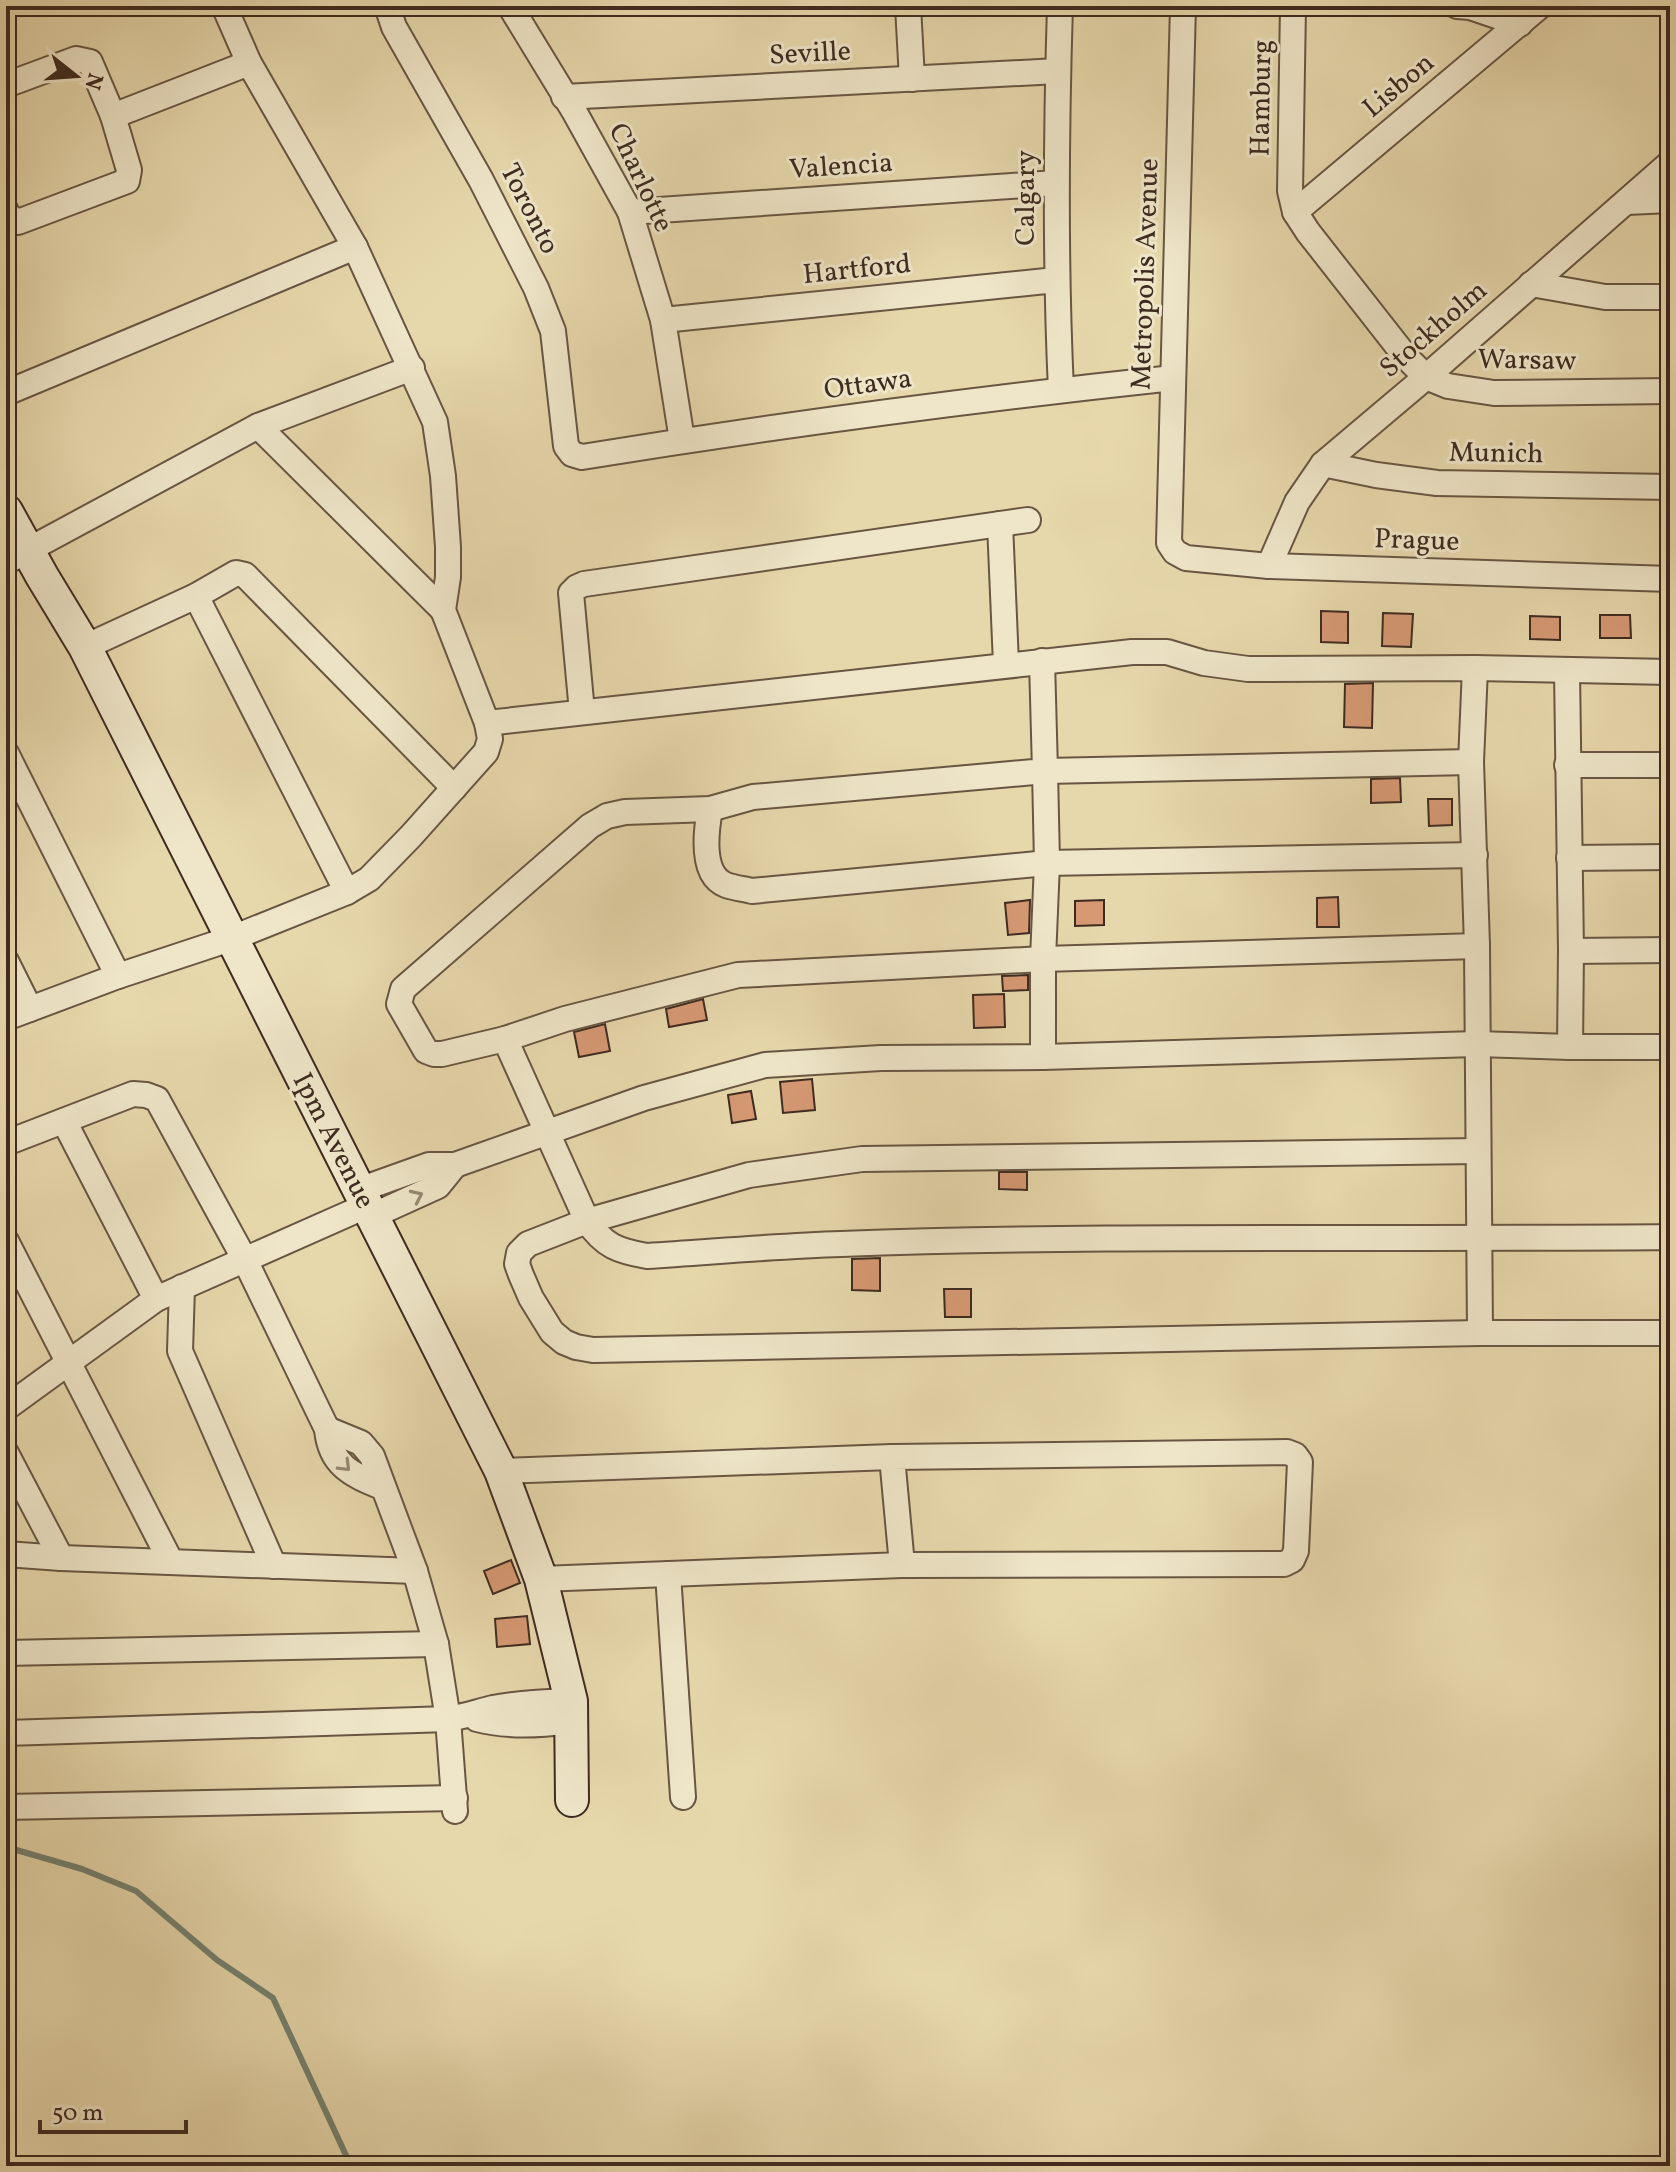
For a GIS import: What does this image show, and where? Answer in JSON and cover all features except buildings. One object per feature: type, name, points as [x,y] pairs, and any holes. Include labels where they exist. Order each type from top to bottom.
[{"type":"street","points":[[224,6],[249,63],[355,247],[435,422],[443,476],[448,562],[443,610]]},
{"type":"street","name":"Toronto","points":[[387,6],[394,27],[481,180],[536,288],[553,331],[566,446],[572,454]]},
{"type":"street","name":"Charlotte","points":[[510,6],[574,111],[630,212],[663,320],[682,440]]},
{"type":"street","points":[[908,6],[912,79]]},
{"type":"street","name":"Calgary","points":[[1060,6],[1056,280],[1061,390]]},
{"type":"street","name":"Metropolis Avenue","points":[[1169,543],[1183,6]]},
{"type":"street","name":"Hamburg","points":[[1293,6],[1293,201]]},
{"type":"street","points":[[1457,6],[1470,7],[1520,24]]},
{"type":"street","name":"Lisbon","points":[[1293,201],[1540,6]]},
{"type":"street","points":[[6,85],[76,59],[90,62],[113,116],[129,170],[127,181],[18,222],[6,211]]},
{"type":"street","points":[[113,116],[249,63]]},
{"type":"street","name":"Seville","points":[[564,97],[1058,71]]},
{"type":"street","name":"Stockholm","points":[[1269,566],[1297,502],[1323,464],[1670,163]]},
{"type":"street","name":"Valencia","points":[[630,212],[1056,183]]},
{"type":"street","points":[[1627,202],[1670,200]]},
{"type":"street","points":[[1293,201],[1308,232],[1406,357],[1426,377]]},
{"type":"street","points":[[6,393],[355,247]]},
{"type":"street","name":"Hartford","points":[[663,320],[1056,280]]},
{"type":"street","points":[[1531,284],[1605,297],[1670,297]]},
{"type":"street","points":[[17,556],[258,426],[412,368]]},
{"type":"street","name":"Warsaw","points":[[1426,377],[1448,386],[1494,393],[1670,391]]},
{"type":"street","name":"Ottawa","points":[[572,454],[582,457],[682,440],[1173,378]]},
{"type":"street","points":[[6,1018],[230,939],[347,892],[369,879],[486,752],[490,739],[487,723],[443,610],[258,426]]},
{"type":"street","name":"Munich","points":[[1323,464],[1437,483],[1670,487]]},
{"type":"street","name":"Ipm Avenue","points":[[6,511],[17,556],[85,647],[501,1471],[541,1579],[571,1711],[572,1800]]},
{"type":"street","points":[[582,712],[571,593],[577,587],[1028,520]]},
{"type":"street","points":[[1000,524],[1006,664]]},
{"type":"street","name":"Prague","points":[[1169,543],[1175,552],[1186,558],[1269,566],[1670,579]]},
{"type":"street","points":[[85,647],[196,596],[236,573],[245,575],[454,788]]},
{"type":"street","points":[[196,596],[347,892]]},
{"type":"street","points":[[487,723],[1132,652],[1167,652],[1204,663],[1248,669],[1475,668],[1670,672]]},
{"type":"street","points":[[1042,661],[1047,863],[1043,1057]]},
{"type":"street","points":[[1475,668],[1471,762],[1477,946],[1480,1333]]},
{"type":"street","points":[[1567,671],[1570,1047]]},
{"type":"street","points":[[6,753],[118,976]]},
{"type":"street","points":[[1471,762],[1045,771],[753,797],[710,809],[625,812],[607,816],[590,826],[403,989],[399,1004],[426,1051],[442,1054],[738,975],[1043,959],[1477,946]]},
{"type":"street","points":[[1567,765],[1670,765]]},
{"type":"street","points":[[710,809],[705,837],[712,872],[724,885],[752,891],[1047,863],[1475,855]]},
{"type":"street","points":[[1569,858],[1670,857]]},
{"type":"street","points":[[1571,951],[1670,950]]},
{"type":"street","points":[[6,961],[30,1009]]},
{"type":"street","points":[[505,1039],[596,1235],[625,1252],[647,1256],[838,1244],[1049,1239],[1670,1237]]},
{"type":"street","points":[[6,1408],[156,1299],[182,1287],[366,1204],[438,1186],[455,1165],[644,1098],[765,1065],[881,1058],[1043,1057],[1476,1044],[1670,1047]]},
{"type":"street","points":[[6,1143],[133,1094],[157,1099],[245,1260],[327,1429],[361,1443],[378,1468],[382,1487],[415,1571],[457,1718],[455,1804],[6,1807]]},
{"type":"street","points":[[64,1121],[156,1299]]},
{"type":"street","points":[[1478,1151],[862,1159],[749,1175],[587,1221],[528,1244],[519,1253],[517,1264],[531,1298],[552,1332],[564,1342],[593,1350],[1480,1333],[1670,1333]]},
{"type":"street","points":[[6,1241],[171,1562]]},
{"type":"street","points":[[182,1287],[180,1351],[274,1566]]},
{"type":"street","points":[[501,1471],[892,1457],[1287,1452],[1295,1455],[1300,1462],[1296,1551],[1292,1560],[1284,1564],[902,1565],[541,1579]]},
{"type":"street","points":[[6,1453],[61,1558]]},
{"type":"street","points":[[892,1457],[902,1565]]},
{"type":"street","points":[[6,1554],[415,1571]]},
{"type":"street","points":[[668,1574],[683,1797]]},
{"type":"street","points":[[6,1653],[436,1644]]},
{"type":"street","points":[[6,1733],[457,1718],[533,1726],[571,1711]]},
{"type":"waterway","points":[[6,1847],[82,1869],[136,1891],[217,1960],[273,1998],[351,2166]]}]
